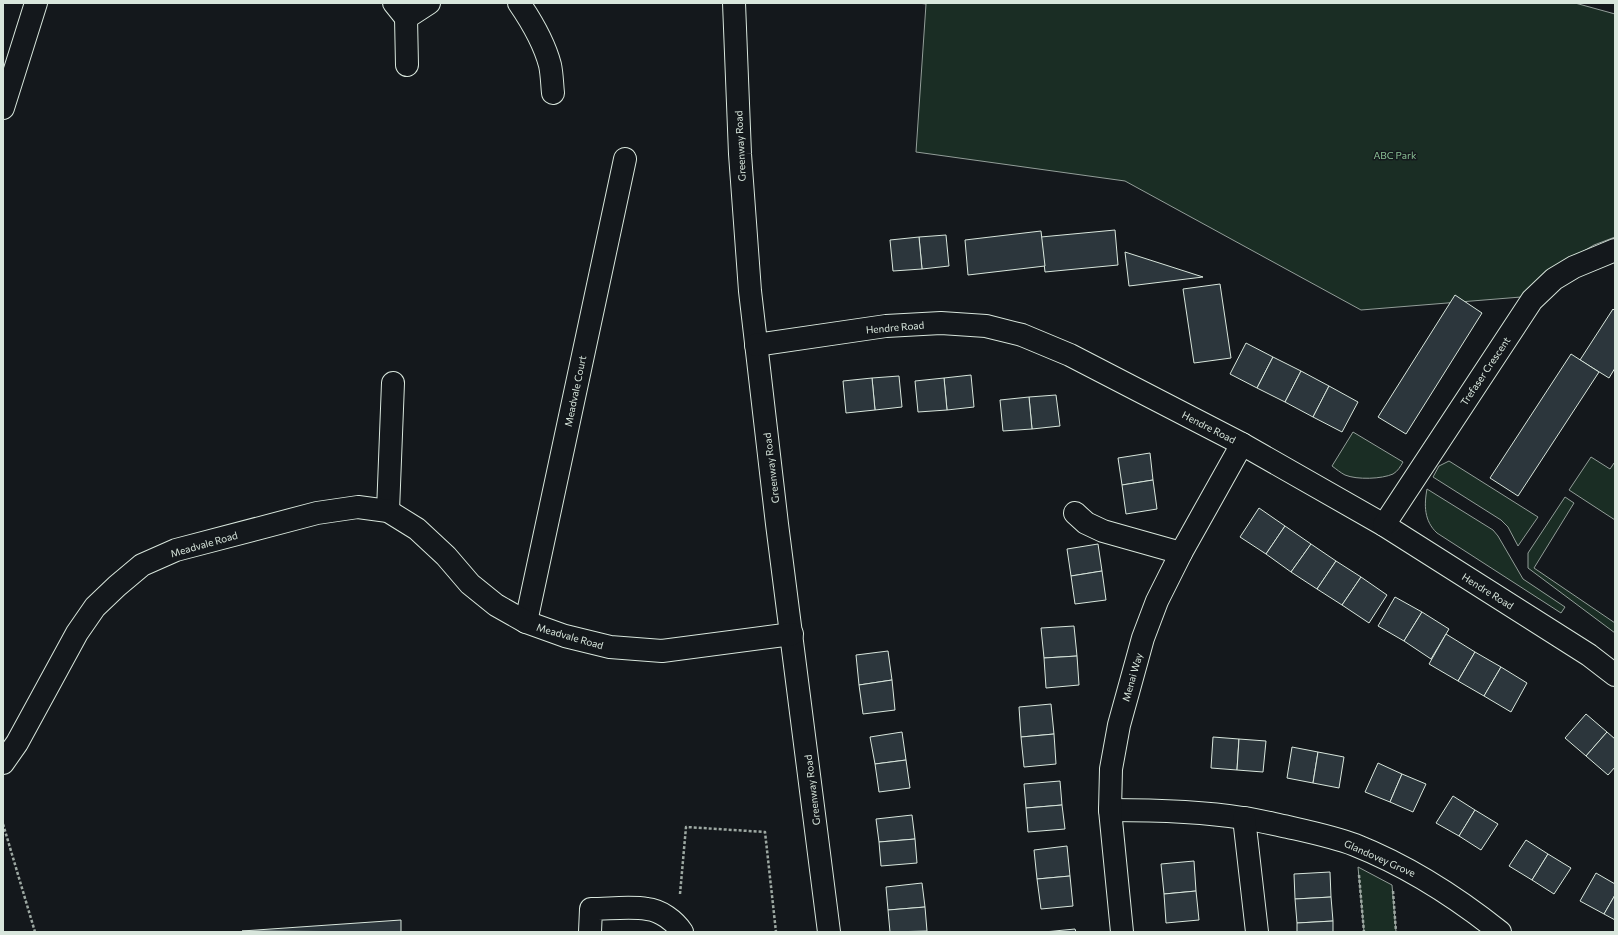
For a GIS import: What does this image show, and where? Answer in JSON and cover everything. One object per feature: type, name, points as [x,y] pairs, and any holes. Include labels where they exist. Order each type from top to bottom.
[{"type":"street","points":[[3,108],[36,3]]},
{"type":"street","points":[[407,65],[400,11],[429,3]]},
{"type":"street","points":[[519,3],[530,19],[542,42],[550,66],[553,93]]},
{"type":"street","name":"Greenway Road","points":[[734,3],[740,154],[750,291],[829,932]]},
{"type":"street","name":"Meadvale Court","points":[[526,622],[625,159]]},
{"type":"street","name":"Trefaser Crescent","points":[[1384,525],[1532,300],[1554,279],[1574,267],[1615,250]]},
{"type":"street","name":"Hendre Road","points":[[756,344],[886,326],[941,323],[986,326],[1022,335],[1070,355],[1242,444],[1384,525],[1589,655],[1615,676]]},
{"type":"street","points":[[388,511],[393,383]]},
{"type":"street","name":"Menai Way","points":[[1122,932],[1110,810],[1111,769],[1119,725],[1143,638],[1157,601],[1181,553],[1191,538],[1242,444]]},
{"type":"street","name":"Meadvale Road","points":[[3,763],[17,743],[77,633],[95,607],[142,565],[176,550],[317,513],[358,507],[388,511],[417,529],[446,556],[475,588],[496,605],[526,622],[565,636],[610,647],[662,651],[792,634]]},
{"type":"street","points":[[1075,513],[1086,523],[1103,531],[1181,553]]},
{"type":"street","name":"Glandovey Grove","points":[[1110,810],[1167,810],[1244,818],[1309,831],[1355,845],[1391,862],[1443,890],[1468,906],[1500,932]]},
{"type":"street","points":[[1244,818],[1257,932]]},
{"type":"street","points":[[590,932],[591,909],[648,908],[663,915],[680,928]]},
{"type":"path","points":[[3,824],[35,932]]},
{"type":"path","points":[[680,928],[686,826],[765,832],[776,932]]},
{"type":"path","points":[[1355,845],[1364,932]]},
{"type":"path","points":[[1391,862],[1396,932]]},
{"type":"green space","name":"ABC Park","points":[[918,3],[1575,3],[1615,14],[1615,237],[1594,245],[1553,269],[1521,297],[1361,310],[1125,181],[916,152],[926,4]]},
{"type":"green space","points":[[1353,432],[1403,462],[1398,470],[1388,476],[1363,478],[1350,477],[1332,466]]},
{"type":"green space","points":[[1591,457],[1610,469],[1614,463],[1615,464],[1615,520],[1569,490]]},
{"type":"green space","points":[[1449,461],[1538,517],[1518,546],[1508,527],[1501,520],[1433,477],[1439,466]]},
{"type":"green space","points":[[1427,489],[1493,530],[1523,579],[1565,607],[1561,613],[1437,533],[1427,518],[1425,501]]},
{"type":"green space","points":[[1565,497],[1574,503],[1534,568],[1615,623],[1615,633],[1528,568],[1528,553]]},
{"type":"green space","points":[[1358,867],[1392,885],[1396,932],[1364,932]]},
{"type":"building","points":[[1115,230],[1118,265],[1045,272],[1041,237]]},
{"type":"building","points":[[1041,231],[1045,266],[968,275],[965,240]]},
{"type":"building","points":[[946,235],[949,266],[922,269],[919,237]]},
{"type":"building","points":[[919,237],[922,269],[893,271],[890,240]]},
{"type":"building","points":[[1125,252],[1203,277],[1129,286]]},
{"type":"building","points":[[1220,284],[1231,358],[1194,363],[1183,289]]},
{"type":"building","points":[[1455,295],[1482,313],[1406,434],[1378,417]]},
{"type":"building","points":[[1613,309],[1615,311],[1615,368],[1609,378],[1580,360]]},
{"type":"building","points":[[1246,343],[1273,357],[1257,388],[1230,374]]},
{"type":"building","points":[[1571,354],[1599,372],[1518,496],[1490,478]]},
{"type":"building","points":[[1273,357],[1301,371],[1285,402],[1257,388]]},
{"type":"building","points":[[1301,371],[1329,386],[1313,417],[1285,402]]},
{"type":"building","points":[[971,375],[974,407],[947,410],[944,378]]},
{"type":"building","points":[[899,376],[902,407],[875,410],[872,378]]},
{"type":"building","points":[[872,378],[875,410],[846,413],[843,381]]},
{"type":"building","points":[[944,378],[947,410],[918,412],[915,381]]},
{"type":"building","points":[[1329,386],[1358,402],[1342,432],[1313,417]]},
{"type":"building","points":[[1056,395],[1060,426],[1032,429],[1029,397]]},
{"type":"building","points":[[1029,397],[1032,429],[1003,431],[1000,400]]},
{"type":"building","points":[[1150,453],[1153,480],[1122,485],[1118,458]]},
{"type":"building","points":[[1153,480],[1157,509],[1126,514],[1122,485]]},
{"type":"building","points":[[1259,508],[1285,526],[1266,554],[1240,537]]},
{"type":"building","points":[[1285,526],[1311,544],[1291,572],[1266,554]]},
{"type":"building","points":[[1098,544],[1102,571],[1071,576],[1067,549]]},
{"type":"building","points":[[1311,544],[1336,561],[1317,589],[1291,572]]},
{"type":"building","points":[[1336,561],[1361,577],[1342,605],[1317,589]]},
{"type":"building","points":[[1102,571],[1106,600],[1075,604],[1071,576]]},
{"type":"building","points":[[1361,577],[1387,595],[1369,623],[1342,605]]},
{"type":"building","points":[[1395,597],[1422,612],[1404,641],[1378,626]]},
{"type":"building","points":[[1422,612],[1449,629],[1431,659],[1404,641]]},
{"type":"building","points":[[1074,626],[1077,656],[1044,658],[1041,628]]},
{"type":"building","points":[[1446,634],[1475,652],[1458,681],[1429,664]]},
{"type":"building","points":[[888,651],[892,680],[859,685],[856,655]]},
{"type":"building","points":[[1475,652],[1501,667],[1484,696],[1458,681]]},
{"type":"building","points":[[1077,656],[1079,685],[1046,688],[1044,658]]},
{"type":"building","points":[[1501,667],[1527,683],[1511,712],[1484,696]]},
{"type":"building","points":[[892,680],[895,710],[863,714],[859,685]]},
{"type":"building","points":[[1051,704],[1054,734],[1021,737],[1019,707]]},
{"type":"building","points":[[1586,714],[1607,732],[1586,756],[1565,738]]},
{"type":"building","points":[[902,732],[906,760],[875,764],[870,737]]},
{"type":"building","points":[[1607,732],[1615,739],[1615,767],[1608,775],[1586,756]]},
{"type":"building","points":[[1054,734],[1056,764],[1024,767],[1021,737]]},
{"type":"building","points":[[1213,737],[1239,739],[1237,770],[1211,768]]},
{"type":"building","points":[[1239,739],[1266,741],[1263,772],[1237,770]]},
{"type":"building","points":[[1292,747],[1318,752],[1313,783],[1287,778]]},
{"type":"building","points":[[1318,752],[1344,757],[1339,788],[1313,783]]},
{"type":"building","points":[[906,760],[910,788],[879,792],[875,764]]},
{"type":"building","points":[[1378,763],[1402,774],[1390,802],[1365,792]]},
{"type":"building","points":[[1402,774],[1426,784],[1413,812],[1390,802]]},
{"type":"building","points":[[1060,781],[1062,805],[1026,808],[1024,784]]},
{"type":"building","points":[[1453,796],[1475,810],[1459,836],[1436,823]]},
{"type":"building","points":[[1062,805],[1065,829],[1028,832],[1026,808]]},
{"type":"building","points":[[1475,810],[1498,824],[1481,850],[1459,836]]},
{"type":"building","points":[[912,815],[915,839],[879,842],[876,819]]},
{"type":"building","points":[[915,839],[917,863],[881,866],[879,842]]},
{"type":"building","points":[[1526,840],[1548,854],[1532,880],[1509,866]]},
{"type":"building","points":[[1067,846],[1070,876],[1037,879],[1034,850]]},
{"type":"building","points":[[1548,854],[1571,868],[1554,894],[1532,880]]},
{"type":"building","points":[[1194,861],[1196,891],[1164,894],[1161,864]]},
{"type":"building","points":[[1330,872],[1331,897],[1295,899],[1294,874]]},
{"type":"building","points":[[1596,873],[1615,884],[1615,895],[1604,914],[1580,901]]},
{"type":"building","points":[[1070,876],[1073,906],[1041,909],[1037,879]]},
{"type":"building","points":[[922,883],[925,907],[888,910],[886,887]]},
{"type":"building","points":[[1196,891],[1199,920],[1166,923],[1164,894]]},
{"type":"building","points":[[1615,895],[1615,920],[1604,914]]},
{"type":"building","points":[[1331,897],[1333,921],[1297,923],[1295,899]]},
{"type":"building","points":[[925,907],[927,931],[890,932],[888,910]]},
{"type":"building","points":[[401,920],[401,932],[242,931]]},
{"type":"building","points":[[1333,921],[1333,932],[1297,932],[1297,923]]},
{"type":"building","points":[[1075,929],[1076,932],[1044,932]]}]
